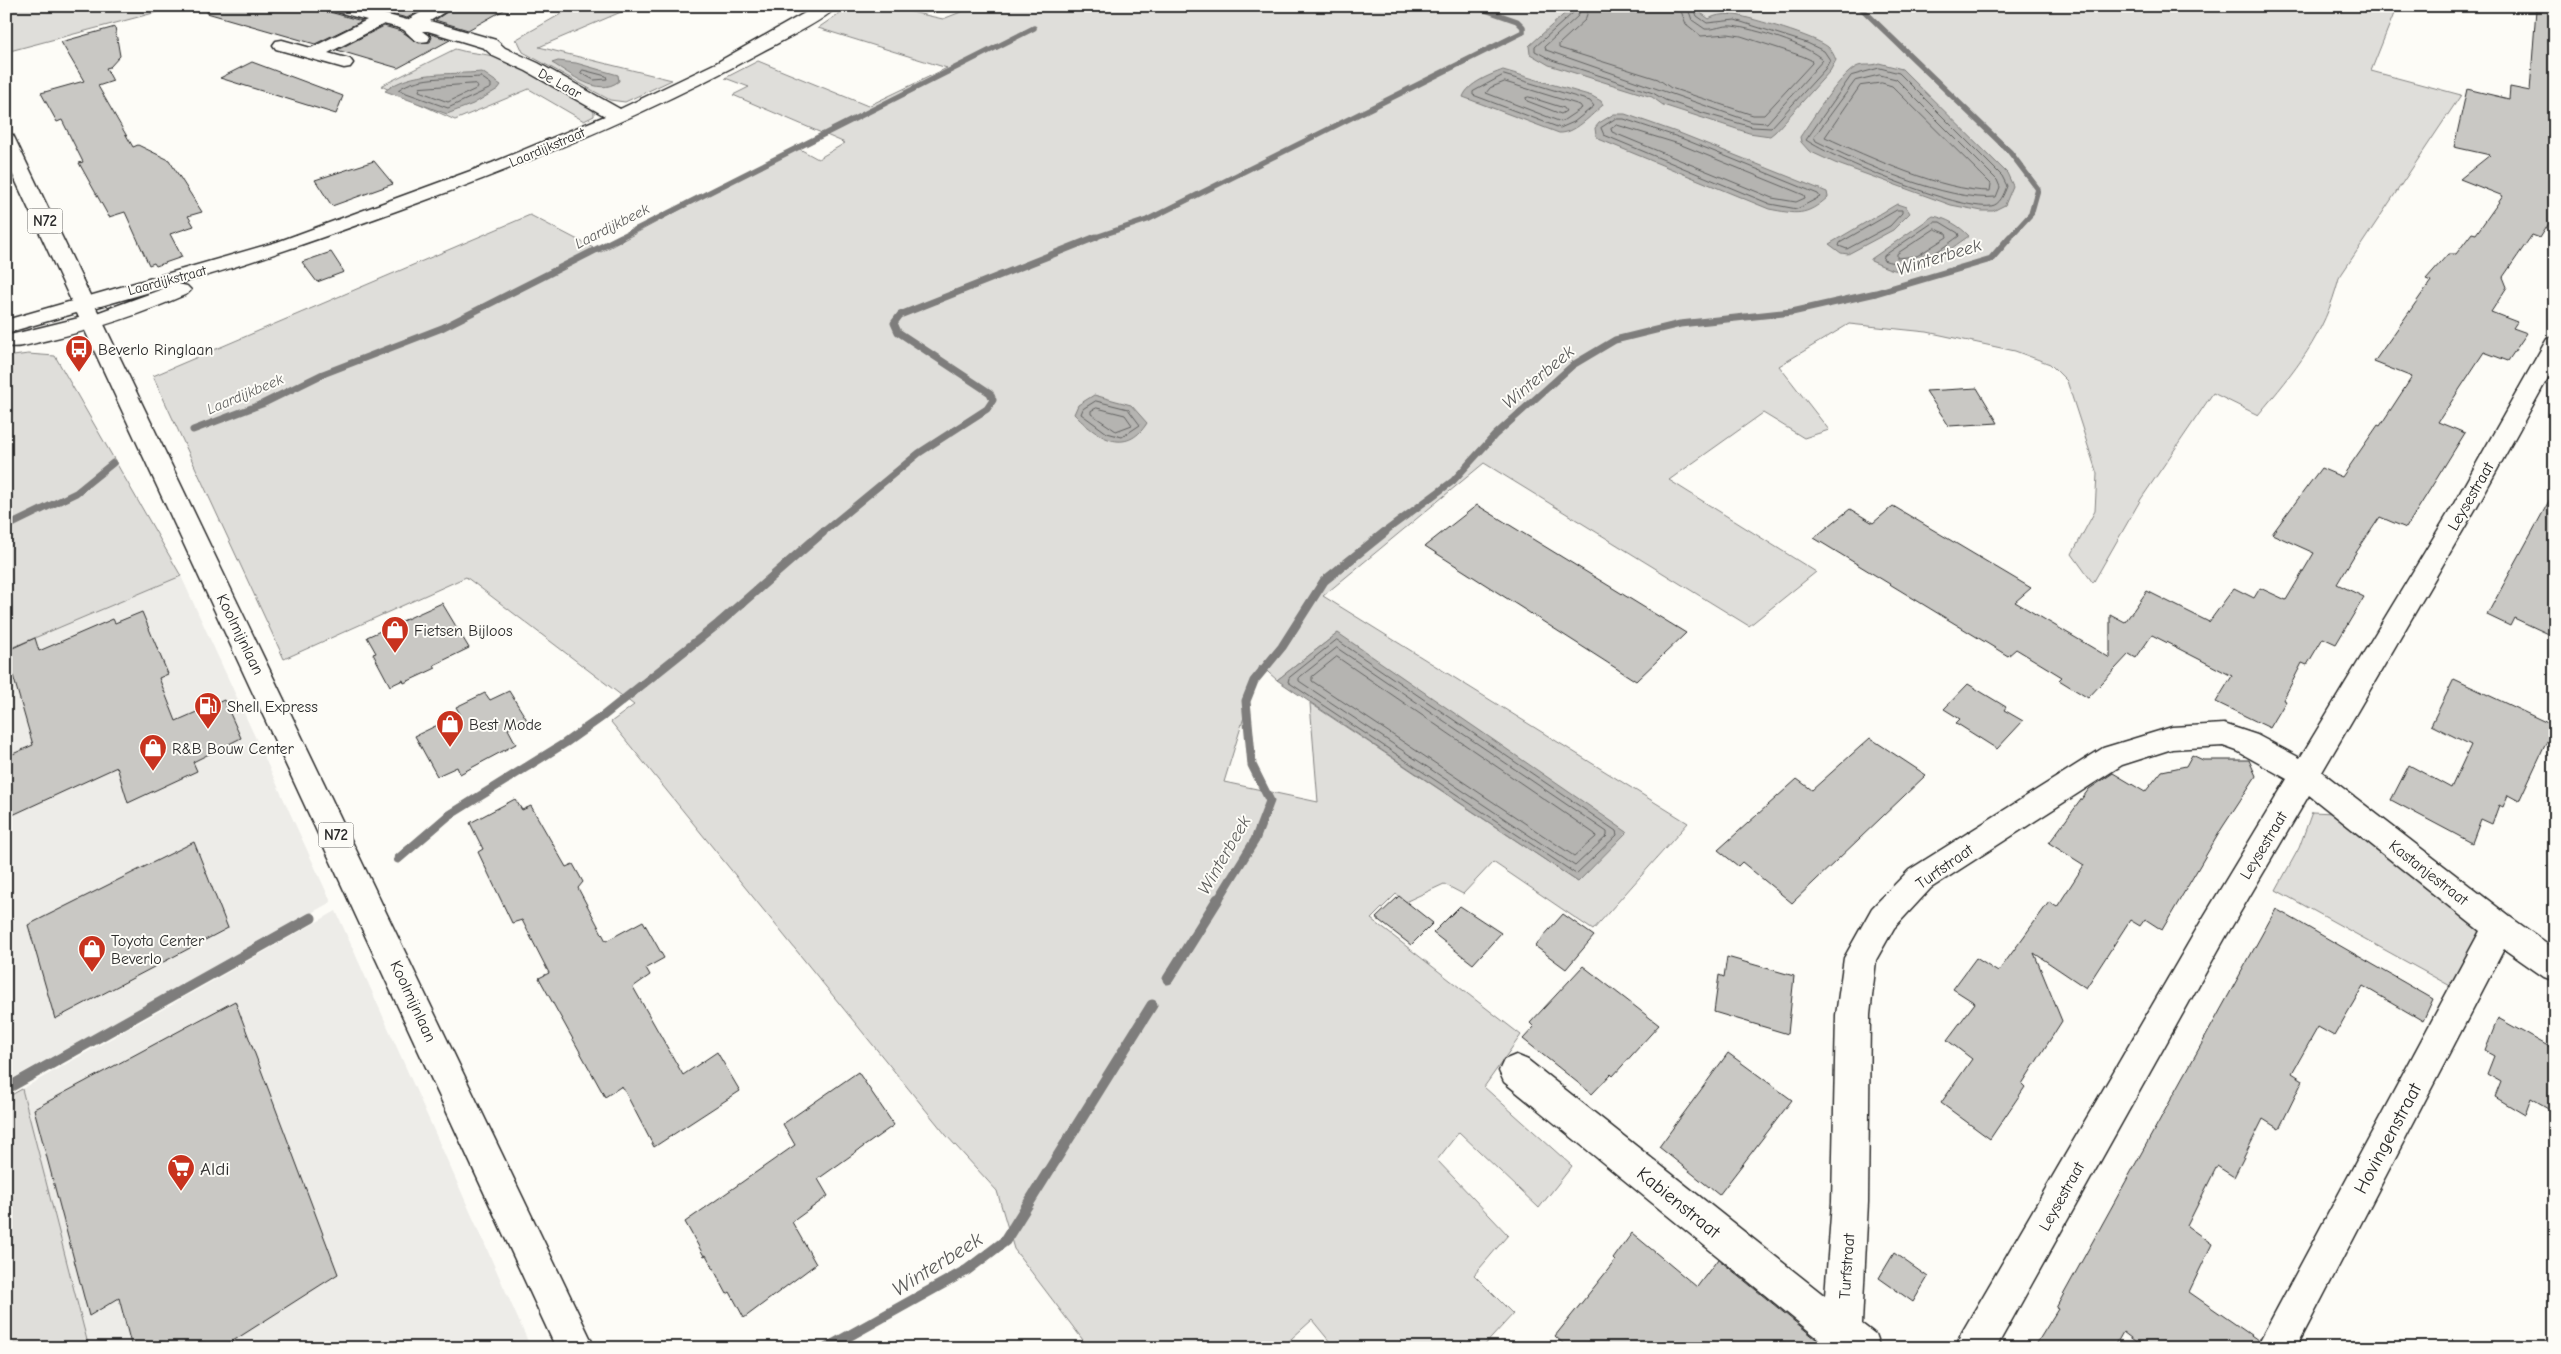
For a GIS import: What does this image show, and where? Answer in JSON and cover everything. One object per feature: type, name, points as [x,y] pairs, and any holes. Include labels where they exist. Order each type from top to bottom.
[{"type":"street","name":"De Laar","points":[[333,6],[380,20],[409,26],[429,26],[490,44],[499,52],[532,67],[619,116]]},
{"type":"street","points":[[409,26],[446,6]]},
{"type":"street","name":"Laardijkstraat","points":[[88,314],[141,308],[252,256],[498,168],[619,116],[743,56],[829,6]]},
{"type":"street","points":[[313,54],[380,20]]},
{"type":"street","points":[[282,45],[344,63]]},
{"type":"street","name":"Koolmijnlaan","points":[[6,139],[265,684],[576,1348]]},
{"type":"street","points":[[6,327],[88,314]]},
{"type":"street","points":[[6,343],[88,314]]},
{"type":"street","name":"Leysestraat","points":[[1976,1348],[2204,945],[2464,508],[2555,344]]},
{"type":"street","name":"Turfstraat","points":[[1851,1340],[1850,1202],[1853,1015],[1860,958],[1883,918],[1920,880],[2113,756],[2172,738],[2224,735],[2246,743],[2305,775]]},
{"type":"street","name":"Kastanjestraat","points":[[2305,775],[2499,927],[2553,959]]},
{"type":"street","name":"Hovingenstraat","points":[[2276,1348],[2499,927]]},
{"type":"street","name":"Kabienstraat","points":[[1516,1071],[1851,1340]]},
{"type":"shaded area","points":[[6,6],[180,6],[6,52]]},
{"type":"shaded area","points":[[575,6],[635,6],[539,47],[672,80],[625,102],[610,100],[523,52],[518,41],[515,40]]},
{"type":"shaded area","points":[[850,6],[884,6],[943,19],[976,6],[2397,6],[2371,71],[2461,95],[2339,278],[2333,299],[2317,335],[2285,383],[2258,415],[2213,393],[2141,499],[2093,583],[2072,554],[2095,511],[2097,474],[2067,381],[2050,364],[2015,351],[1927,332],[1849,324],[1779,366],[1829,430],[1804,438],[1763,413],[1669,480],[1816,572],[1749,626],[1484,463],[1323,596],[1688,823],[1593,930],[1493,862],[1463,894],[1444,884],[1405,902],[1396,894],[1371,919],[1521,1035],[1484,1087],[1572,1166],[1539,1208],[1459,1132],[1437,1160],[1508,1235],[1474,1275],[1513,1314],[1482,1348],[1335,1348],[1312,1320],[1281,1348],[1089,1348],[1014,1249],[997,1191],[946,1135],[611,722],[634,705],[466,577],[284,659],[153,376],[530,215],[601,252],[796,147],[818,159],[845,143],[733,95],[749,87],[725,78],[758,61],[868,106],[947,68],[818,28]],"holes":[[[1338,633],[1578,882],[1310,703],[1318,802],[1224,782],[1260,665],[1277,680]]]},
{"type":"shaded area","points":[[455,49],[505,60],[541,78],[587,106],[594,112],[594,116],[584,121],[529,89],[455,120],[381,86]]},
{"type":"shaded area","points":[[28,354],[55,356],[181,576],[6,650],[6,357]]},
{"type":"shaded area","points":[[181,576],[331,902],[6,1082],[6,650]]},
{"type":"shaded area","points":[[2312,812],[2334,813],[2482,926],[2454,988],[2276,890],[2299,848]]},
{"type":"shaded area","points":[[336,911],[531,1348],[89,1348],[22,1089]]},
{"type":"shaded area","points":[[22,1089],[89,1348],[6,1348],[6,1098]]},
{"type":"water","points":[[1573,6],[1697,6],[1701,13],[1709,19],[1719,15],[1736,15],[1810,38],[1828,47],[1836,60],[1830,71],[1775,132],[1770,136],[1749,133],[1663,105],[1652,97],[1549,65],[1530,54],[1529,46]]},
{"type":"water","points":[[558,61],[576,63],[618,75],[619,81],[611,86],[593,85],[576,78],[552,63]]},
{"type":"water","points":[[1879,63],[1902,69],[2007,173],[2013,186],[2005,205],[1993,211],[1982,211],[1951,205],[1835,163],[1809,151],[1801,142],[1800,137],[1841,79],[1856,67]]},
{"type":"water","points":[[1503,70],[1592,96],[1601,101],[1603,105],[1577,127],[1559,133],[1463,97],[1474,84]]},
{"type":"water","points":[[482,72],[501,85],[498,89],[473,104],[447,114],[385,91],[395,84],[419,77]]},
{"type":"water","points":[[1614,114],[1625,114],[1682,134],[1827,192],[1828,197],[1807,211],[1794,213],[1769,209],[1601,140],[1596,136],[1595,128],[1599,123]]},
{"type":"water","points":[[1897,204],[1906,207],[1910,213],[1893,230],[1848,254],[1841,253],[1829,244]]},
{"type":"water","points":[[1933,216],[1952,223],[1969,236],[1933,260],[1914,269],[1894,270],[1871,261],[1871,259]]},
{"type":"water","points":[[1094,395],[1131,405],[1147,423],[1139,433],[1130,439],[1120,441],[1101,436],[1074,414],[1078,405]]},
{"type":"water","points":[[1338,633],[1627,832],[1578,882],[1277,680]]},
{"type":"building","points":[[208,6],[323,6],[326,11],[362,21],[315,44],[207,13]]},
{"type":"building","points":[[361,6],[429,6],[407,18]]},
{"type":"building","points":[[456,6],[511,6],[468,30],[435,20]]},
{"type":"building","points":[[2536,9],[2555,10],[2555,214],[2540,238],[2532,235],[2503,277],[2507,287],[2491,312],[2517,322],[2513,328],[2527,333],[2508,361],[2484,352],[2438,422],[2465,433],[2406,528],[2380,517],[2355,554],[2337,584],[2364,597],[2336,644],[2323,638],[2307,665],[2302,663],[2283,700],[2286,701],[2270,728],[2216,702],[2232,676],[2152,635],[2136,658],[2129,654],[2088,698],[2059,680],[2062,677],[2016,649],[2008,656],[1814,538],[1850,509],[1873,523],[1893,506],[2031,588],[2015,602],[2110,658],[2110,614],[2125,622],[2147,591],[2209,622],[2234,588],[2254,598],[2260,588],[2286,600],[2314,553],[2272,534],[2321,468],[2342,477],[2378,425],[2380,426],[2412,377],[2374,362],[2431,281],[2426,279],[2448,254],[2456,254],[2472,233],[2476,234],[2503,196],[2460,179],[2490,155],[2454,147],[2467,89],[2509,99],[2510,87],[2530,91]]},
{"type":"building","points":[[384,26],[401,31],[419,43],[430,42],[432,37],[428,33],[450,40],[398,68],[337,50]]},
{"type":"building","points":[[115,27],[120,56],[110,67],[106,68],[113,81],[98,86],[133,147],[138,145],[169,160],[202,212],[188,216],[194,226],[170,234],[182,257],[156,266],[154,263],[149,265],[125,212],[109,217],[79,163],[83,162],[62,120],[57,122],[41,93],[84,81],[61,42]]},
{"type":"building","points":[[252,62],[343,96],[336,114],[220,78]]},
{"type":"building","points":[[374,161],[393,184],[332,206],[315,180]]},
{"type":"building","points":[[331,252],[344,272],[317,282],[302,262]]},
{"type":"building","points":[[1977,388],[1998,423],[1949,426],[1926,391]]},
{"type":"building","points":[[2555,490],[2555,637],[2514,618],[2510,626],[2487,615]]},
{"type":"building","points":[[1477,505],[1686,633],[1636,681],[1425,546]]},
{"type":"building","points":[[442,603],[469,648],[434,665],[436,668],[404,683],[403,680],[390,686],[373,654],[376,653],[367,637]]},
{"type":"building","points":[[142,612],[168,674],[159,678],[176,721],[224,700],[241,738],[193,762],[197,771],[128,803],[117,767],[6,818],[6,757],[33,745],[6,651],[35,638],[39,651],[113,619],[115,623]]},
{"type":"building","points":[[2454,679],[2554,726],[2519,801],[2508,795],[2503,807],[2499,805],[2492,824],[2481,819],[2472,843],[2391,800],[2409,765],[2451,788],[2471,745],[2431,725]]},
{"type":"building","points":[[1968,684],[2006,707],[2004,710],[2023,721],[1997,749],[1956,723],[1960,719],[1944,709]]},
{"type":"building","points":[[509,691],[527,720],[508,729],[516,744],[460,774],[457,767],[437,776],[415,736],[460,714],[456,707],[485,693],[490,700]]},
{"type":"building","points":[[1870,738],[1926,775],[1792,903],[1742,862],[1738,866],[1718,850],[1797,779],[1812,790]]},
{"type":"building","points":[[2192,755],[2203,760],[2249,760],[2256,776],[2222,828],[2162,930],[2145,919],[2140,926],[2130,920],[2086,988],[2034,953],[2062,1021],[2022,1084],[2025,1087],[1990,1139],[1941,1103],[1972,1059],[1947,1040],[1975,1003],[1953,989],[1976,958],[1998,972],[2049,902],[2057,907],[2084,865],[2049,843],[2089,789],[2113,773],[2145,792],[2162,771],[2186,766]]},
{"type":"building","points":[[515,799],[522,810],[531,806],[566,867],[573,864],[583,882],[578,888],[606,941],[643,921],[664,958],[646,968],[650,975],[633,987],[683,1075],[717,1052],[740,1091],[654,1147],[622,1086],[605,1097],[539,978],[549,973],[522,920],[512,923],[478,852],[483,849],[470,823]]},
{"type":"building","name":"Toyota Center Beverlo","points":[[194,842],[228,928],[55,1019],[28,925]]},
{"type":"building","points":[[1399,896],[1433,923],[1411,945],[1376,918]]},
{"type":"building","points":[[1460,906],[1501,933],[1473,964],[1433,933]]},
{"type":"building","points":[[2276,909],[2433,999],[2423,1021],[2363,986],[2334,1036],[2318,1027],[2292,1073],[2303,1080],[2279,1129],[2263,1119],[2234,1177],[2217,1166],[2187,1226],[2212,1244],[2189,1292],[2258,1340],[2254,1348],[2144,1348],[2123,1332],[2114,1348],[2034,1348],[2058,1309],[2056,1308]]},
{"type":"building","points":[[1563,914],[1594,936],[1566,969],[1535,946]]},
{"type":"building","points":[[1727,957],[1794,976],[1788,1034],[1714,1012],[1719,975],[1724,977]]},
{"type":"building","points":[[1583,966],[1659,1025],[1613,1076],[1611,1074],[1592,1094],[1523,1039],[1534,1027],[1530,1023]]},
{"type":"building","name":"Aldi","points":[[235,1001],[338,1274],[222,1348],[132,1348],[119,1298],[89,1316],[34,1109]]},
{"type":"building","points":[[2498,1018],[2555,1050],[2555,1112],[2531,1098],[2525,1115],[2495,1097],[2501,1082],[2487,1074],[2494,1056],[2485,1051]]},
{"type":"building","points":[[1728,1053],[1792,1100],[1719,1195],[1659,1147]]},
{"type":"building","points":[[858,1072],[894,1125],[818,1179],[828,1196],[792,1222],[816,1264],[744,1318],[730,1292],[727,1294],[706,1255],[704,1256],[685,1222],[795,1145],[783,1124]]},
{"type":"building","points":[[1632,1233],[1697,1287],[1718,1259],[1827,1348],[1568,1348],[1555,1336],[1615,1261],[1613,1259]]},
{"type":"building","points":[[1894,1253],[1928,1277],[1913,1302],[1879,1278]]},
{"type":"waterway","points":[[1096,237],[1147,220],[1523,32],[1523,27],[1517,21],[1474,6]]},
{"type":"waterway","name":"Winterbeek","points":[[1859,6],[2010,152],[2038,189],[2031,214],[2009,238]]},
{"type":"waterway","name":"Laardijkbeek","points":[[619,238],[1034,28]]},
{"type":"waterway","name":"Laardijkbeek","points":[[193,430],[262,404],[323,374],[442,328],[621,237]]},
{"type":"waterway","points":[[822,533],[919,453],[987,409],[993,400],[990,393],[898,332],[894,323],[900,315],[1096,237]]},
{"type":"waterway","name":"Winterbeek","points":[[1383,533],[1453,481],[1495,435],[1573,365],[1615,340],[1680,324],[1792,312],[1876,293],[1991,259],[2010,237]]},
{"type":"waterway","name":"Laardijkbeek","points":[[6,527],[76,493],[113,463]]},
{"type":"waterway","points":[[398,859],[448,816],[565,743],[603,716],[718,624],[823,532]]},
{"type":"waterway","name":"Winterbeek","points":[[1218,900],[1255,840],[1270,801],[1252,765],[1246,701],[1254,681],[1282,647],[1324,581],[1385,532]]},
{"type":"waterway","name":"Winterbeek","points":[[1168,979],[1218,899]]},
{"type":"waterway","points":[[6,1089],[311,918]]},
{"type":"waterway","name":"Winterbeek","points":[[827,1348],[967,1270],[1005,1241],[1152,1005]]},
{"type":"place","name":"Beverlo Ringlaan","points":[[79,373]]},
{"type":"place","name":"Fietsen Bijloos","points":[[395,654]]},
{"type":"place","name":"Shell Express","points":[[208,730]]},
{"type":"place","name":"Best Mode","points":[[450,748]]},
{"type":"place","name":"R&B Bouw Center","points":[[153,772]]},
{"type":"place","name":"Toyota Center Beverlo","points":[[92,973]]},
{"type":"place","name":"Aldi","points":[[181,1192]]}]
